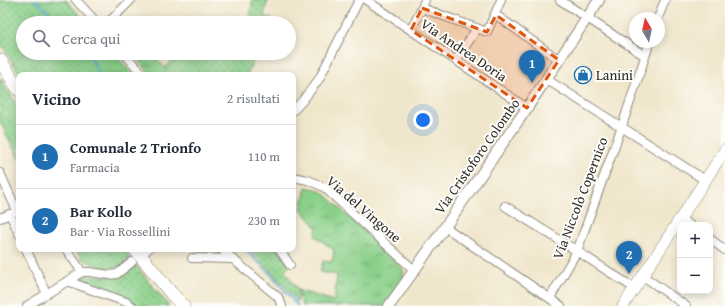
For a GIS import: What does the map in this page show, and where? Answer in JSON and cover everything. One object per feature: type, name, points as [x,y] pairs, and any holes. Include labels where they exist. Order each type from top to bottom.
[{"type":"main road","points":[[0,60],[16,85]]},
{"type":"main road","points":[[623,306],[725,150]]},
{"type":"main road","points":[[144,252],[170,293],[183,306]]},
{"type":"street","points":[[76,0],[91,16]]},
{"type":"street","points":[[115,16],[131,0]]},
{"type":"street","points":[[296,108],[319,79],[359,0]]},
{"type":"street","name":"Via Andrea Doria","points":[[366,0],[527,108]]},
{"type":"street","points":[[412,30],[425,0]]},
{"type":"street","points":[[422,8],[487,32],[502,0]]},
{"type":"street","points":[[560,0],[645,56]]},
{"type":"street","name":"Via Cristoforo Colombo","points":[[389,306],[527,108],[599,0]]},
{"type":"street","points":[[660,12],[664,0]]},
{"type":"street","points":[[496,14],[559,60]]},
{"type":"street","points":[[456,61],[477,28]]},
{"type":"street","name":"Via Niccolò Copernico","points":[[550,298],[577,251],[622,126],[648,48]]},
{"type":"street","points":[[130,60],[140,72]]},
{"type":"street","points":[[546,79],[705,180]]},
{"type":"street","points":[[0,173],[15,211],[0,218]]},
{"type":"street","name":"Via del Vingone","points":[[296,178],[308,180],[324,187],[414,270]]},
{"type":"street","points":[[505,206],[634,288]]},
{"type":"street","points":[[680,218],[686,222]]},
{"type":"street","points":[[445,227],[561,306]]},
{"type":"street","points":[[713,241],[725,250]]},
{"type":"street","points":[[27,252],[44,288]]},
{"type":"street","points":[[68,252],[82,272]]},
{"type":"street","points":[[224,252],[278,297],[282,306]]},
{"type":"street","points":[[281,252],[290,265]]},
{"type":"street","points":[[192,258],[232,259]]},
{"type":"street","points":[[27,306],[82,272],[116,274],[132,262]]},
{"type":"street","points":[[643,276],[686,306]]},
{"type":"street","points":[[66,281],[126,302],[132,306]]},
{"type":"highlighted area","points":[[422,8],[487,32],[496,15],[559,60],[527,108],[411,30]]},
{"type":"green space","points":[[0,0],[66,0],[81,16],[16,16],[16,60],[120,60],[130,72],[18,72],[0,42]]},
{"type":"green space","points":[[252,0],[268,0],[264,16],[249,16],[252,6]]},
{"type":"green space","points":[[138,60],[158,60],[168,70],[166,72],[148,72]]},
{"type":"green space","points":[[172,60],[254,60],[248,72],[166,72],[168,70],[165,68]]},
{"type":"green space","points":[[0,78],[16,103],[16,153],[0,122]]},
{"type":"green space","points":[[306,187],[316,189],[325,194],[402,268],[404,272],[403,279],[384,306],[302,306],[298,290],[334,301],[337,275],[320,272],[323,261],[332,262],[334,250],[315,236],[317,228],[301,209]]},
{"type":"green space","points":[[77,252],[125,252],[130,258],[119,266],[110,269],[103,269],[82,259]]},
{"type":"green space","points":[[252,252],[280,252],[290,265],[285,271],[298,290],[298,302]]},
{"type":"green space","points":[[135,264],[169,306],[138,306],[81,279],[82,276],[118,276]]},
{"type":"waterway","points":[[35,0],[53,16]]},
{"type":"waterway","points":[[92,60],[98,72]]},
{"type":"waterway","points":[[248,252],[267,270],[298,306]]},
{"type":"place","name":"Lanini","points":[[583,75]]},
{"type":"place","name":"Comunale 2 Trionfo","points":[[532,83]]},
{"type":"place","name":"Bar Kollo","points":[[629,274]]}]
